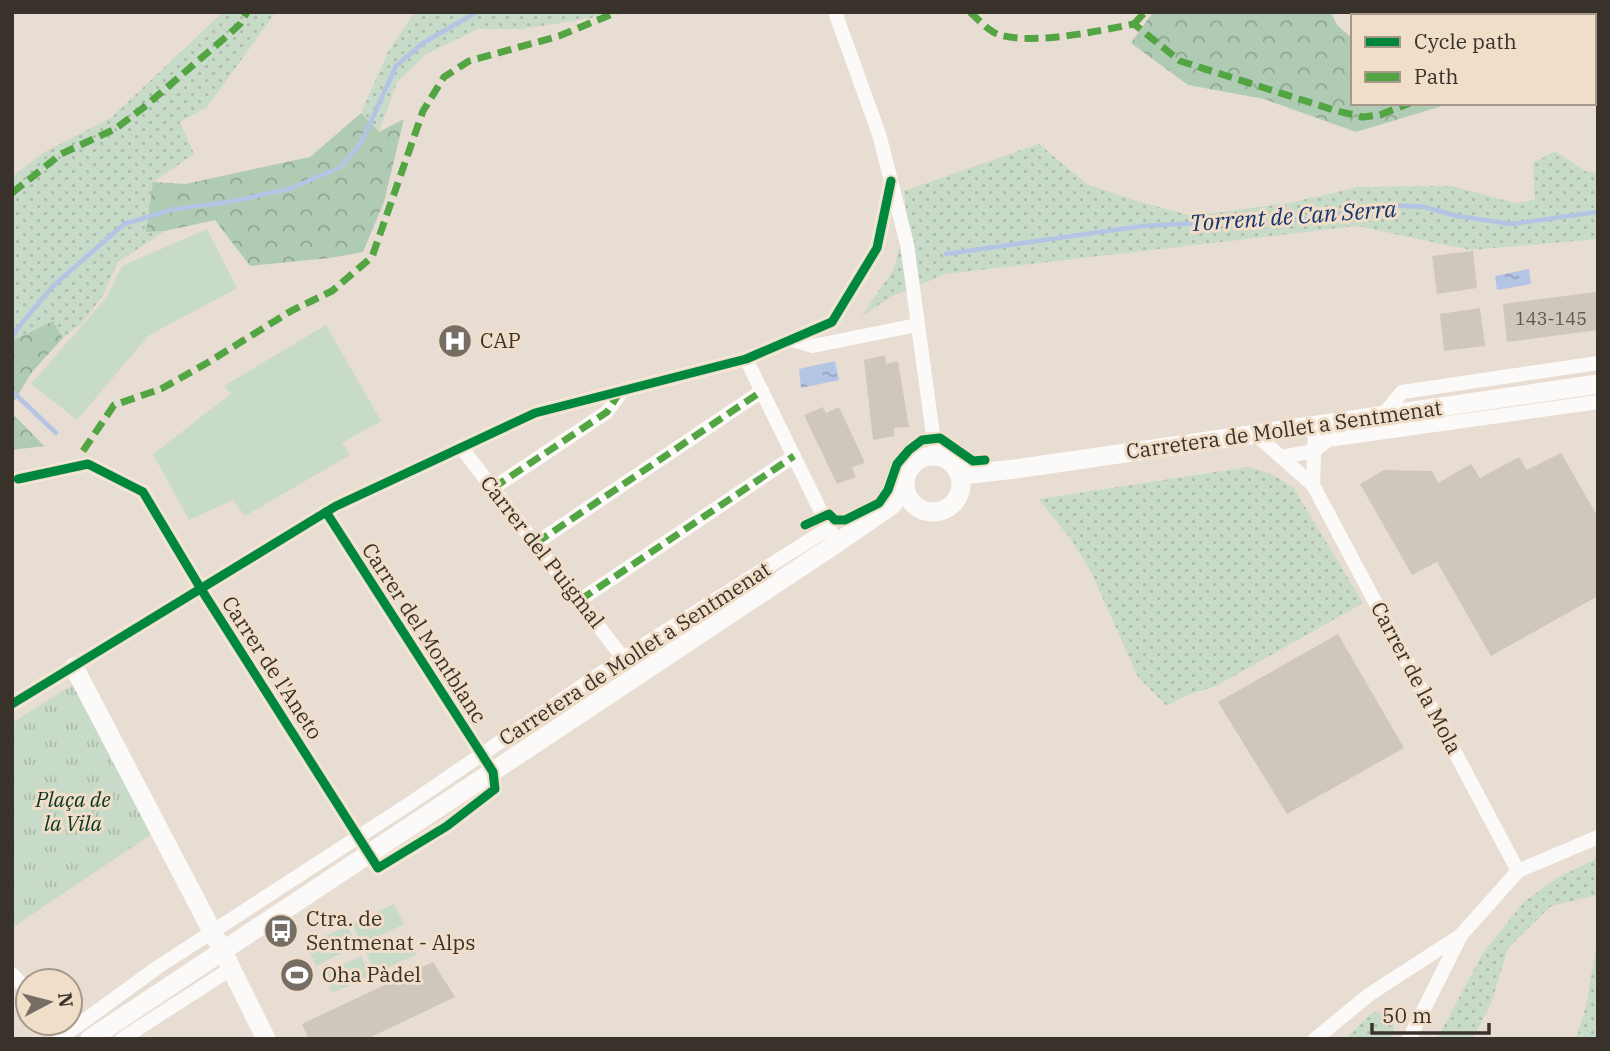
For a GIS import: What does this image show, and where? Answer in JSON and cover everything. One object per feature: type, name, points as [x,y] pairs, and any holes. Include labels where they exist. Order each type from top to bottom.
[{"type":"street","points":[[835,12],[868,99],[907,244],[917,325],[958,498],[949,507],[937,512],[924,511],[913,505],[905,486]]},
{"type":"street","points":[[12,704],[326,512],[461,447],[535,413],[746,359],[832,322],[877,248],[891,181]]},
{"type":"street","points":[[792,340],[813,346],[917,325]]},
{"type":"street","points":[[746,359],[833,535]]},
{"type":"street","points":[[1382,416],[1402,392],[1598,363]]},
{"type":"street","name":"Carretera de Mollet a Sentmenat","points":[[84,1019],[623,658],[833,535],[892,505],[905,486],[907,474],[914,463],[948,464],[1255,435],[1598,384]]},
{"type":"street","points":[[493,488],[607,412],[622,391]]},
{"type":"street","points":[[536,543],[762,391]]},
{"type":"street","points":[[1281,457],[1314,451],[1328,440],[1598,402]]},
{"type":"street","name":"Carrer de la Mola","points":[[1313,485],[1315,426]]},
{"type":"street","name":"Carrer de la Mola","points":[[1255,435],[1313,485],[1518,871]]},
{"type":"street","name":"Carrer del Puigmal","points":[[461,447],[623,658]]},
{"type":"street","points":[[580,600],[793,456]]},
{"type":"street","name":"Carrer de l'Aneto","points":[[18,479],[88,464],[143,492],[201,589],[374,861]]},
{"type":"street","points":[[892,505],[913,505]]},
{"type":"street","name":"Carrer del Montblanc","points":[[326,512],[493,772]]},
{"type":"street","name":"Carretera de Mollet a Sentmenat","points":[[122,1039],[228,960],[374,861],[493,772],[833,535]]},
{"type":"street","points":[[74,667],[228,960],[266,1039]]},
{"type":"street","points":[[1315,1039],[1370,994],[1461,934],[1518,871],[1598,837]]},
{"type":"street","points":[[1409,1039],[1461,934]]},
{"type":"street","name":"Carretera de Mollet a Sentmenat","points":[[90,1039],[228,960]]},
{"type":"green space","points":[[223,12],[276,12],[207,107],[180,122],[194,154],[153,182],[147,232],[165,231],[118,262],[103,295],[82,323],[63,338],[53,321],[12,341],[12,177],[43,153],[112,117]]},
{"type":"green space","points":[[415,12],[605,12],[591,18],[522,29],[478,29],[426,54],[397,82],[379,132],[361,113],[388,52]]},
{"type":"green space","points":[[1153,12],[1331,12],[1337,25],[1351,37],[1351,105],[1445,105],[1356,132],[1264,99],[1188,85],[1131,43]]},
{"type":"green space","points":[[1575,12],[1595,14],[1578,14]]},
{"type":"green space","points":[[1596,19],[1598,26],[1596,86]]},
{"type":"green space","points":[[361,113],[379,132],[404,119],[384,202],[363,252],[250,266],[215,220],[165,231],[146,232],[153,182],[185,184],[310,157]]},
{"type":"green space","points":[[1039,144],[1087,184],[1192,216],[1289,203],[1359,187],[1451,186],[1515,203],[1535,200],[1533,163],[1555,151],[1585,171],[1598,173],[1598,239],[1471,250],[1357,226],[946,274],[890,297],[861,317],[894,269],[907,217],[904,191]]},
{"type":"green space","points":[[207,229],[237,288],[148,336],[77,420],[31,384],[107,297],[122,266]]},
{"type":"green space","points":[[53,321],[63,338],[32,372],[12,405],[12,341]]},
{"type":"green space","points":[[326,325],[381,421],[342,443],[350,455],[245,516],[233,500],[189,520],[153,454],[231,394],[224,386]]},
{"type":"green space","points":[[12,413],[44,446],[12,450]]},
{"type":"green space","points":[[1249,467],[1271,474],[1293,487],[1363,603],[1216,686],[1187,695],[1167,706],[1138,677],[1092,574],[1073,542],[1039,499]]},
{"type":"green space","name":"Plaça de la Vila","points":[[74,684],[153,833],[12,928],[12,723]]},
{"type":"green space","points":[[1598,858],[1598,895],[1551,906],[1508,948],[1492,1001],[1473,1039],[1437,1039],[1483,953],[1524,902],[1557,878]]},
{"type":"green space","points":[[394,904],[404,924],[362,944],[352,924]]},
{"type":"green space","points":[[348,926],[356,946],[316,966],[306,944]]},
{"type":"green space","points":[[408,934],[417,954],[376,973],[366,953]]},
{"type":"green space","points":[[1598,937],[1598,1039],[1576,1039],[1586,1006]]},
{"type":"green space","points":[[361,956],[370,976],[332,993],[323,974]]},
{"type":"green space","points":[[1373,1012],[1386,1014],[1391,1020],[1394,1029],[1391,1039],[1345,1039]]},
{"type":"water","points":[[1529,269],[1531,284],[1497,290],[1495,276]]},
{"type":"water","points":[[835,361],[839,380],[801,388],[799,369]]},
{"type":"building","points":[[1511,12],[1544,12],[1544,14]]},
{"type":"building","points":[[1473,251],[1477,288],[1437,294],[1432,256]]},
{"type":"building","points":[[1596,292],[1598,330],[1507,342],[1503,304]]},
{"type":"building","points":[[1480,308],[1485,346],[1444,351],[1440,314]]},
{"type":"building","points":[[885,355],[886,364],[898,361],[909,427],[894,428],[894,436],[873,440],[864,360]]},
{"type":"building","points":[[823,407],[826,413],[839,407],[865,463],[852,467],[856,477],[837,484],[804,415]]},
{"type":"building","points":[[1561,453],[1598,517],[1598,596],[1491,656],[1437,562],[1412,575],[1360,484],[1384,470],[1432,471],[1438,483],[1471,464],[1480,478],[1519,457],[1527,470]]},
{"type":"building","points":[[1338,634],[1404,748],[1287,814],[1218,702]]},
{"type":"building","points":[[433,962],[455,997],[367,1039],[309,1039],[302,1024]]},
{"type":"waterway","points":[[12,339],[17,329],[53,286],[124,224],[175,209],[228,202],[289,189],[341,167],[362,141],[396,66],[423,43],[477,12]]},
{"type":"waterway","name":"Torrent de Can Serra","points":[[946,254],[1143,226],[1216,222],[1265,223],[1323,217],[1386,205],[1425,207],[1457,216],[1512,224],[1598,212]]},
{"type":"waterway","points":[[12,391],[56,433]]},
{"type":"marked path","points":[[12,193],[61,154],[115,129],[143,108],[227,36],[240,24],[247,12]]},
{"type":"marked path","points":[[83,451],[114,405],[161,389],[207,363],[291,311],[332,291],[372,257],[423,111],[444,77],[469,61],[559,36],[617,12]]},
{"type":"marked path","points":[[970,12],[992,31],[1015,38],[1067,36],[1134,24],[1180,61],[1337,111],[1363,117],[1380,115],[1405,105]]},
{"type":"marked path","points":[[1134,24],[1145,12]]},
{"type":"marked path","points":[[536,543],[762,391]]},
{"type":"marked path","points":[[493,488],[607,412],[620,392]]},
{"type":"marked path","points":[[580,600],[794,456]]},
{"type":"cycle path","points":[[12,704],[336,506],[535,413],[746,359],[832,322],[877,248],[891,181]]},
{"type":"cycle path","points":[[805,525],[829,514],[835,520],[845,520],[879,503],[888,490],[897,464],[922,440],[940,438],[973,461],[985,460]]},
{"type":"cycle path","points":[[18,479],[88,464],[143,492],[201,589],[378,868],[447,826],[495,789],[493,772],[326,512]]},
{"type":"place","name":"CAP","points":[[455,341]]},
{"type":"place","name":"Ctra. de Sentmenat - Alps","points":[[281,931]]},
{"type":"place","name":"Oha Pàdel","points":[[297,975]]}]
